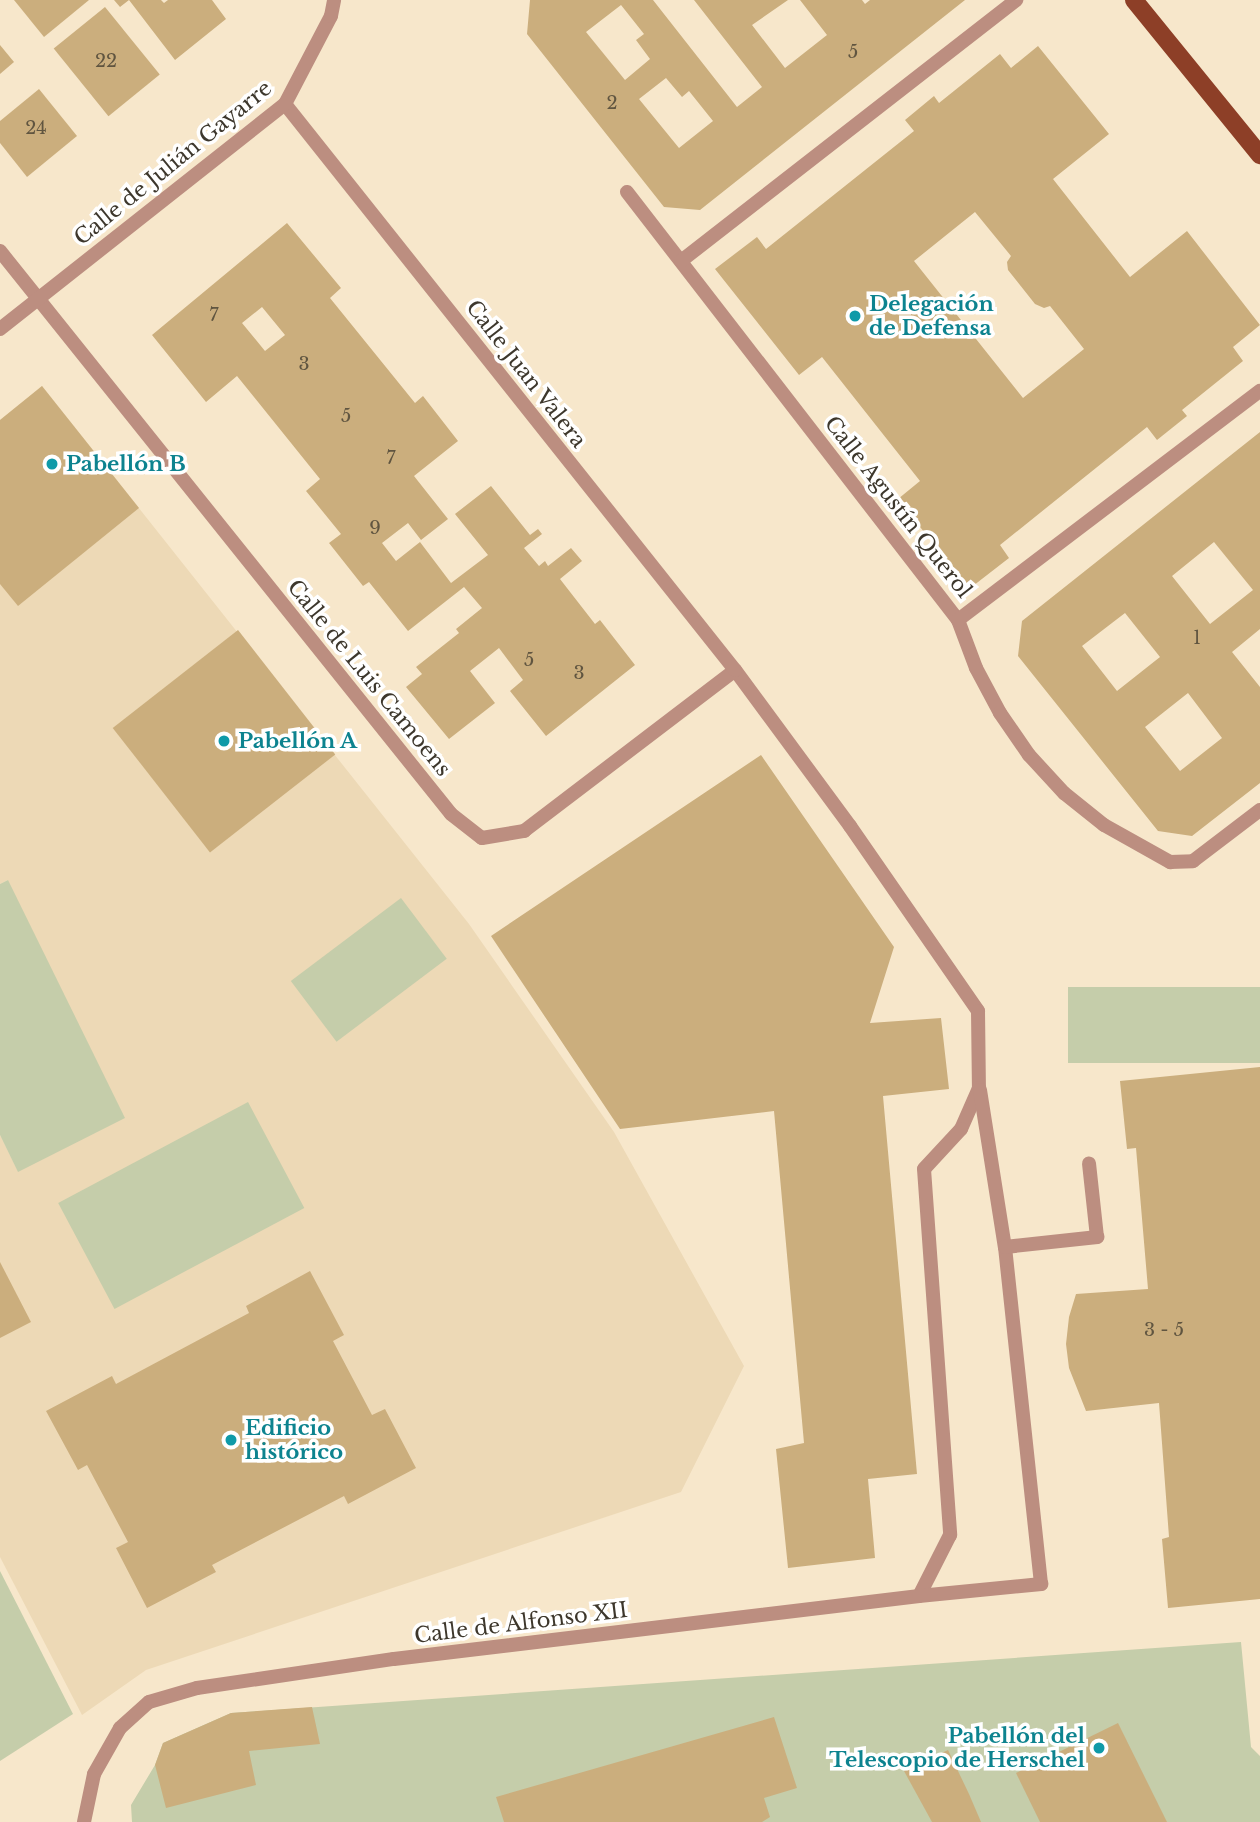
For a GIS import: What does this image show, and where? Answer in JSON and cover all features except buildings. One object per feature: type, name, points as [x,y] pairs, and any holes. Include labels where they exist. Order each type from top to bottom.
[{"type":"main road","points":[[1134,0],[1260,155]]},
{"type":"street","name":"Calle de Julián Gayarre","points":[[0,329],[285,104],[331,16],[334,0]]},
{"type":"street","points":[[681,261],[1016,0]]},
{"type":"street","name":"Calle Juan Valera","points":[[285,104],[735,670],[850,826],[978,1011],[979,1088],[1005,1247],[1041,1584]]},
{"type":"street","name":"Calle Agustín Querol","points":[[627,192],[958,620],[976,668],[1000,713],[1029,755],[1064,793],[1104,825],[1170,862],[1193,861],[1260,810]]},
{"type":"street","points":[[0,251],[38,297]]},
{"type":"street","name":"Calle de Luis Camoens","points":[[38,297],[451,814],[482,838],[524,831],[735,670]]},
{"type":"street","points":[[958,620],[1260,391]]},
{"type":"street","points":[[919,1596],[950,1535],[924,1169],[961,1129],[979,1088]]},
{"type":"street","points":[[1005,1247],[1097,1237],[1089,1163]]},
{"type":"street","name":"Calle de Alfonso XII","points":[[85,1822],[94,1774],[120,1728],[149,1702],[197,1688],[394,1659],[919,1596],[1041,1584]]},
{"type":"shaded area","points":[[42,386],[469,924],[614,1132],[744,1366],[681,1492],[146,1670],[82,1715],[0,1557],[0,1135],[18,1171],[8,880],[0,884],[0,420]]},
{"type":"green space","points":[[8,880],[125,1118],[18,1172],[0,1135],[0,884]]},
{"type":"green space","points":[[401,898],[447,959],[337,1042],[291,981]]},
{"type":"green space","points":[[1068,987],[1260,987],[1260,1063],[1068,1063]]},
{"type":"green space","points":[[248,1102],[304,1208],[115,1309],[58,1203]]},
{"type":"green space","points":[[0,1571],[73,1714],[0,1761]]},
{"type":"green space","points":[[1241,1642],[1251,1747],[1260,1756],[1260,1822],[132,1822],[131,1805],[155,1765],[163,1743],[231,1713]]},
{"type":"place","name":"Delegación de Defensa","points":[[855,316]]},
{"type":"place","name":"Pabellón B","points":[[52,464]]},
{"type":"place","name":"Pabellón A","points":[[224,741]]},
{"type":"place","name":"Edificio histórico","points":[[231,1440]]},
{"type":"place","name":"Pabellón del Telescopio de Herschel","points":[[1099,1748]]}]
